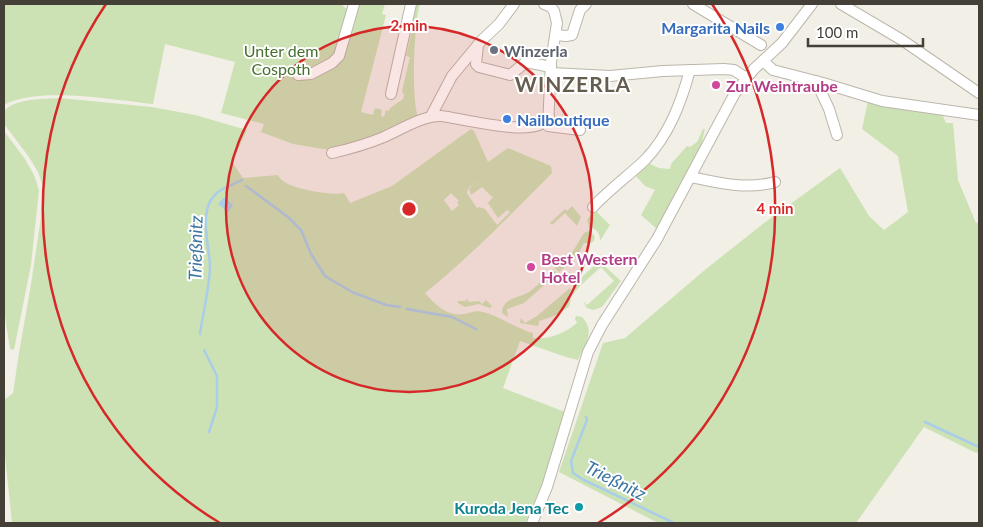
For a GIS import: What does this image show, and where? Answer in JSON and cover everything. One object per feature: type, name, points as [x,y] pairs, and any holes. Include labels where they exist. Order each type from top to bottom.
[{"type":"street","points":[[298,75],[311,74],[332,63],[339,56],[354,4]]},
{"type":"street","points":[[391,94],[412,4]]},
{"type":"street","points":[[431,116],[450,79],[514,4]]},
{"type":"street","points":[[544,4],[551,7],[556,13],[556,35],[551,70],[548,126],[580,130]]},
{"type":"street","points":[[556,35],[572,35],[580,10],[586,4]]},
{"type":"street","points":[[694,4],[760,45]]},
{"type":"street","points":[[532,523],[547,487],[585,362],[594,340],[658,239],[735,93],[746,78],[782,43],[812,4]]},
{"type":"street","points":[[841,4],[902,40],[979,93]]},
{"type":"street","points":[[478,44],[476,64],[479,67],[508,75],[514,73],[526,62],[551,70],[610,76],[690,70],[734,70],[746,78]]},
{"type":"street","points":[[763,61],[773,70],[882,101],[979,115]]},
{"type":"street","points":[[592,207],[640,164],[658,144],[668,130],[679,106],[690,70]]},
{"type":"street","points":[[816,81],[830,109],[837,135]]},
{"type":"street","points":[[332,153],[366,144],[431,116],[495,126],[540,125],[546,122],[549,117]]},
{"type":"street","points":[[691,177],[725,184],[747,186],[763,186],[775,182]]},
{"type":"green space","name":"Unter dem Cospoth","points":[[4,4],[343,4],[350,12],[339,62],[358,4],[385,4],[382,14],[386,15],[361,112],[373,115],[375,108],[382,110],[381,116],[384,117],[386,110],[389,111],[390,108],[403,99],[402,91],[410,57],[406,56],[414,22],[412,21],[416,4],[420,4],[416,27],[414,61],[418,117],[368,139],[329,150],[293,144],[261,132],[264,124],[221,113],[235,62],[165,44],[153,104],[55,95],[18,99],[4,105]]},
{"type":"green space","points":[[60,98],[152,107],[195,115],[247,130],[232,162],[243,178],[278,175],[288,184],[304,189],[331,194],[344,193],[350,203],[392,186],[471,129],[474,131],[488,162],[508,148],[551,166],[552,173],[474,250],[425,293],[447,312],[464,314],[476,311],[483,312],[533,333],[533,338],[551,337],[562,333],[577,323],[576,316],[582,317],[586,322],[589,333],[588,338],[578,360],[520,341],[503,388],[565,412],[545,477],[525,523],[12,523],[4,446],[4,400],[13,393],[44,189],[38,172],[29,157],[4,124],[4,111],[23,101]],"holes":[[[478,179],[469,189],[471,195],[482,187],[492,197],[494,196],[488,203],[498,218],[507,210],[510,212],[497,225],[485,209],[477,208],[467,193],[468,189]],[[451,193],[459,201],[457,202],[459,205],[452,211],[444,200]]]},
{"type":"green space","points":[[868,101],[943,116],[946,123],[953,123],[958,180],[976,223],[979,222],[979,453],[924,427],[856,523],[658,523],[559,472],[603,343],[625,338],[706,269],[764,223],[840,168],[869,216],[884,230],[908,212],[898,156],[862,129]]},
{"type":"green space","points":[[703,129],[705,129],[699,154],[658,230],[641,215],[655,190],[645,186],[635,175],[648,163],[659,168],[670,169],[671,164],[687,146],[690,147],[697,142]]},
{"type":"green space","points":[[4,131],[25,159],[34,175],[39,190],[31,265],[14,350],[10,349],[4,310]]},
{"type":"green space","points":[[572,206],[581,217],[577,226],[565,213],[552,225],[550,223],[565,209],[567,211]]},
{"type":"green space","points":[[595,210],[610,225],[600,241],[597,231],[589,227],[587,220]]},
{"type":"green space","points":[[589,231],[595,236],[594,241],[584,243],[577,256],[559,272],[555,268],[572,253],[584,233]]},
{"type":"green space","points":[[591,254],[621,281],[602,307],[593,310],[587,308],[583,301],[587,305],[614,281],[601,267],[572,296],[575,290],[573,285],[595,265],[589,257]]},
{"type":"green space","points":[[553,269],[557,274],[524,303],[507,309],[508,317],[502,313],[508,301],[529,292]]},
{"type":"green space","points":[[570,288],[568,297],[571,299],[569,307],[554,316],[539,321],[538,326],[520,323],[521,318],[525,323],[537,316]]},
{"type":"green space","points":[[467,299],[469,302],[479,301],[482,304],[486,300],[492,306],[490,308],[479,304],[465,307],[458,303],[458,301],[465,301]]},
{"type":"water","points":[[224,197],[233,205],[228,212],[218,204]]},
{"type":"waterway","name":"Trießnitz","points":[[200,334],[210,273],[206,226],[208,207],[218,192],[242,180]]},
{"type":"waterway","name":"Trießnitz","points":[[246,186],[288,217],[301,230],[311,254],[325,276],[352,292],[386,305],[400,307]]},
{"type":"waterway","name":"Trießnitz","points":[[407,309],[452,317],[476,329]]},
{"type":"waterway","name":"Trießnitz","points":[[204,350],[217,376],[217,407],[209,432]]},
{"type":"waterway","name":"Trießnitz","points":[[586,417],[587,420],[571,461],[573,473],[674,523]]},
{"type":"waterway","name":"Trießnitz","points":[[925,422],[979,447]]},
{"type":"place","name":"Margarita Nails","points":[[780,27]]},
{"type":"place","name":"Winzerla","points":[[494,50]]},
{"type":"place","name":"Zur Weintraube","points":[[716,85]]},
{"type":"place","name":"Nailboutique","points":[[507,119]]},
{"type":"place","name":"Best Western Hotel","points":[[531,267]]},
{"type":"place","name":"Kuroda Jena Tec","points":[[579,507]]},
{"type":"district","name":"WINZERLA","points":[[573,83]]}]
